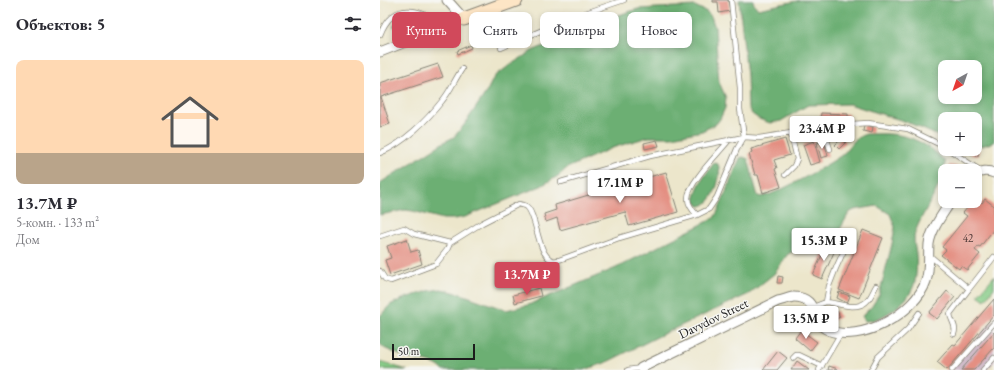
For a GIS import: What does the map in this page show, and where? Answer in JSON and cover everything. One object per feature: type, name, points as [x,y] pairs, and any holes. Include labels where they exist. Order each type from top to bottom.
[{"type":"street","points":[[447,0],[464,19]]},
{"type":"street","points":[[461,20],[516,0]]},
{"type":"street","points":[[380,52],[392,47]]},
{"type":"street","points":[[982,172],[988,171],[994,173]]},
{"type":"street","points":[[813,307],[823,327],[833,332],[841,333],[852,333],[875,328],[886,323],[905,310],[918,297],[926,281],[930,243],[934,232],[947,208]]},
{"type":"street","name":"Davydov Street","points":[[640,369],[778,301],[793,297],[799,298],[809,302],[813,307]]},
{"type":"lane","points":[[532,35],[568,19],[624,0]]},
{"type":"lane","points":[[380,271],[385,279],[391,281],[436,264],[447,250],[450,243],[482,223],[519,204],[526,206],[530,211],[540,241],[547,256],[552,260],[559,260],[619,238],[697,214],[708,209],[717,197],[737,149],[744,137],[740,109],[740,88],[731,0]]},
{"type":"lane","points":[[398,12],[409,10],[421,12]]},
{"type":"lane","points":[[380,34],[392,15]]},
{"type":"lane","points":[[380,153],[388,150],[412,133],[443,101],[462,69]]},
{"type":"lane","points":[[852,124],[868,123],[908,130],[938,144]]},
{"type":"lane","points":[[561,182],[650,156],[744,137],[759,138],[823,128],[830,149]]},
{"type":"lane","points":[[785,175],[794,166],[797,159],[791,134]]},
{"type":"lane","points":[[697,214],[689,206],[689,192],[704,168],[730,139]]},
{"type":"lane","points":[[957,156],[968,164]]},
{"type":"lane","points":[[380,236],[404,228],[414,234],[450,243]]},
{"type":"lane","points":[[826,302],[829,286],[852,233]]},
{"type":"lane","points":[[929,256],[969,289]]},
{"type":"lane","points":[[954,334],[955,326],[950,314],[994,257]]},
{"type":"lane","points":[[813,307],[826,302],[849,306],[862,304],[866,302],[876,286]]},
{"type":"lane","points":[[871,370],[878,357],[908,329],[919,313]]},
{"type":"lane","points":[[952,370],[994,322]]},
{"type":"lane","points":[[792,358],[799,355],[820,368],[841,333]]},
{"type":"lane","points":[[983,370],[994,358]]},
{"type":"lane","name":"Davydov Street","points":[[628,370],[640,369]]},
{"type":"shaded area","points":[[994,319],[994,362],[987,370],[949,370]]},
{"type":"green space","points":[[739,0],[753,0],[758,9],[801,0],[994,0],[994,142],[982,146],[982,112],[938,112],[938,136],[907,122],[849,104],[808,105],[781,121],[770,123],[759,119],[752,114],[748,108],[747,76]]},
{"type":"green space","points":[[695,6],[707,12],[711,16],[715,28],[719,82],[726,98],[725,108],[716,124],[702,131],[672,137],[648,137],[612,148],[567,168],[558,176],[541,186],[465,217],[443,219],[405,210],[380,215],[380,183],[454,137],[487,91],[494,77],[532,51],[540,48],[619,48],[619,15],[627,12],[627,48],[692,48],[692,12],[628,12],[638,9]]},
{"type":"green space","points":[[866,134],[894,134],[909,137],[932,149],[945,162],[945,164],[938,164],[938,188],[914,235],[916,272],[914,286],[906,299],[890,312],[879,318],[865,321],[862,316],[872,306],[879,295],[895,227],[890,214],[877,206],[854,210],[849,213],[834,240],[826,245],[806,244],[787,255],[775,273],[749,294],[605,363],[584,370],[443,370],[433,363],[409,358],[384,348],[380,344],[380,316],[390,305],[405,298],[428,291],[441,289],[461,294],[506,310],[528,305],[616,268],[714,218],[740,158],[743,157],[748,159],[758,196],[762,197],[804,178],[828,164],[843,154],[855,140]]},
{"type":"green space","points":[[714,163],[718,164],[719,169],[716,190],[709,201],[704,205],[699,206],[695,201],[695,196],[702,181]]},
{"type":"green space","points":[[994,276],[994,288],[985,300],[978,295]]},
{"type":"green space","points":[[380,362],[407,370],[380,369]]},
{"type":"building","points":[[713,0],[728,0],[730,11],[719,13],[718,2],[713,2]]},
{"type":"building","points":[[469,46],[469,48],[472,48],[458,54],[457,51]]},
{"type":"building","points":[[438,64],[443,77],[381,97],[390,124],[380,127],[380,83]]},
{"type":"building","points":[[821,113],[848,114],[848,121],[820,120]]},
{"type":"building","points":[[864,125],[873,127],[872,133],[863,131]]},
{"type":"building","points":[[842,138],[846,142],[839,149],[835,145]]},
{"type":"building","points":[[785,139],[790,155],[774,160],[777,168],[775,169],[781,187],[763,193],[758,175],[755,175],[749,154],[752,152],[751,149]]},
{"type":"building","points":[[657,140],[659,146],[645,149],[644,143]]},
{"type":"building","points":[[814,141],[820,162],[810,165],[803,145]]},
{"type":"building","points":[[824,141],[828,156],[821,158],[817,143]]},
{"type":"building","points":[[666,172],[678,212],[629,226],[625,212],[560,230],[557,218],[546,222],[544,214],[556,210],[555,205]]},
{"type":"building","points":[[985,199],[994,206],[994,229],[980,247],[978,246],[975,250],[980,254],[967,270],[961,266],[959,269],[941,255],[946,250],[942,247],[967,216],[963,213],[967,208],[982,208],[982,203]]},
{"type":"building","points":[[863,230],[883,238],[859,298],[839,290]]},
{"type":"building","points":[[407,239],[411,252],[418,250],[422,264],[390,275],[385,260],[391,258],[387,246]]},
{"type":"building","points":[[826,246],[835,250],[822,279],[813,275]]},
{"type":"building","points":[[778,276],[783,277],[782,283],[777,283]]},
{"type":"building","points":[[539,288],[541,296],[515,303],[513,295]]},
{"type":"building","points":[[947,291],[955,297],[937,319],[929,313]]},
{"type":"building","points":[[839,292],[850,296],[847,303],[837,298]]},
{"type":"building","points":[[994,299],[994,315],[947,370],[937,362],[953,344],[955,345]]},
{"type":"building","points":[[837,311],[840,317],[832,321],[829,315]]},
{"type":"building","points":[[803,317],[807,321],[801,326],[797,323]]},
{"type":"building","points":[[801,330],[817,342],[810,351],[795,338]]},
{"type":"building","points":[[994,332],[994,348],[974,370],[961,370]]},
{"type":"building","points":[[778,351],[787,358],[777,370],[763,370]]},
{"type":"building","points":[[797,361],[809,370],[791,370]]},
{"type":"building","points":[[829,366],[838,369],[838,370],[828,370]]}]
